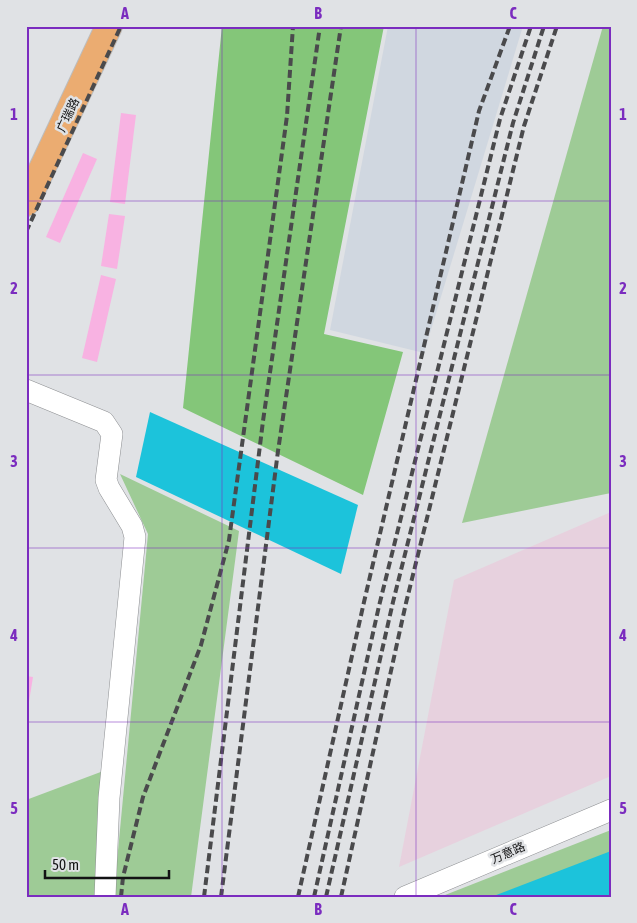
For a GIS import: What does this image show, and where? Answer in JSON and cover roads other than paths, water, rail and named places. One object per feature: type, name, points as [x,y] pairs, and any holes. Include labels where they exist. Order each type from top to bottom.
[{"type":"main road","name":"广瑞路","points":[[26,203],[109,26]]},
{"type":"street","points":[[26,390],[104,422],[112,434],[106,480],[132,526],[135,537],[109,798],[105,897]]},
{"type":"street","name":"万意路","points":[[405,897],[611,810]]},
{"type":"street","name":"万意路","points":[[423,897],[611,820]]},
{"type":"water","points":[[150,412],[358,505],[341,574],[136,477]]},
{"type":"water","points":[[611,851],[611,897],[491,897]]},
{"type":"railway","points":[[26,232],[121,26]]},
{"type":"railway","points":[[121,897],[123,877],[143,797],[201,645],[229,540],[287,116],[293,26]]},
{"type":"railway","points":[[204,897],[263,421],[320,26]]},
{"type":"railway","points":[[221,897],[278,451],[341,26]]},
{"type":"railway","points":[[298,897],[364,602],[479,111],[510,26]]},
{"type":"railway","points":[[314,897],[379,606],[500,119],[531,26]]},
{"type":"railway","points":[[326,897],[393,602],[513,123],[544,26]]},
{"type":"railway","points":[[341,897],[406,603],[524,126],[557,26]]}]
